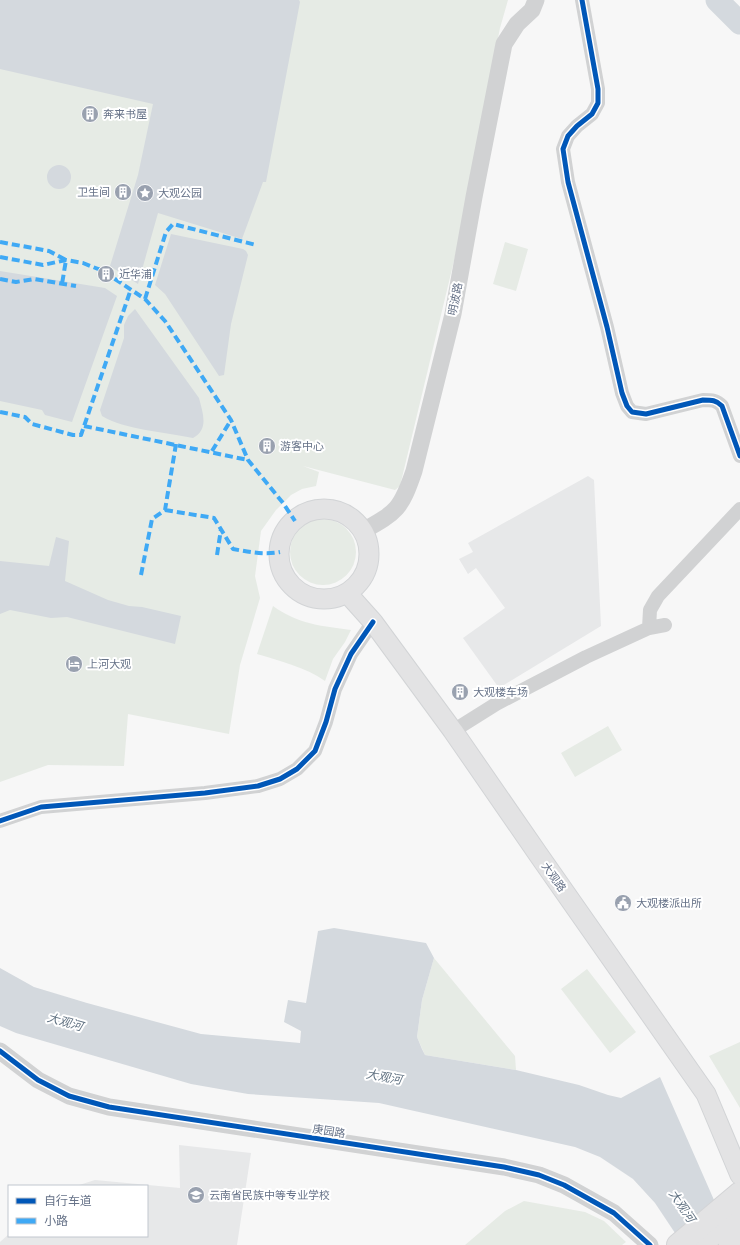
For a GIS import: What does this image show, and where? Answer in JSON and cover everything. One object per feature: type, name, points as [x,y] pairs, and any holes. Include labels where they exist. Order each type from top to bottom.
[{"type":"main road","points":[[325,509],[338,511],[350,518],[363,531],[367,540],[369,555],[366,570],[359,583],[348,593],[333,598],[317,599],[303,594],[291,584],[282,571],[279,556],[282,540],[289,526],[299,517],[312,511],[325,509]]},
{"type":"main road","name":"大观路","points":[[348,593],[373,622],[453,731],[706,1094],[740,1174]]},
{"type":"main road","points":[[678,1245],[740,1193]]},
{"type":"main road","points":[[700,1245],[740,1212]]},
{"type":"main road","points":[[730,1245],[740,1237]]},
{"type":"street","name":"明波路","points":[[363,531],[386,518],[396,510],[406,494],[414,471],[453,314],[504,44],[517,24],[532,10],[536,0]]},
{"type":"street","points":[[582,0],[598,89],[598,103],[592,114],[577,126],[568,136],[563,149],[568,182],[607,327],[622,393],[627,406],[632,412],[639,414],[646,414],[703,400],[717,401],[722,406],[740,456]]},
{"type":"street","points":[[649,628],[650,610],[658,596],[740,508]]},
{"type":"street","points":[[0,821],[41,806],[205,793],[258,786],[280,778],[297,769],[315,751],[326,722],[335,689],[351,654],[373,622]]},
{"type":"street","points":[[453,731],[496,704],[586,657],[649,628],[665,626]]},
{"type":"street","name":"庚园路","points":[[0,1051],[38,1080],[69,1096],[109,1107],[504,1167],[539,1175],[564,1185],[614,1213],[645,1244]]},
{"type":"shaded area","name":"大观公园","points":[[0,0],[508,0],[500,28],[482,120],[470,194],[400,486],[395,490],[303,466],[319,472],[316,486],[302,489],[291,495],[276,510],[261,531],[255,576],[260,598],[240,665],[229,734],[128,714],[124,766],[48,765],[0,782]]},
{"type":"shaded area","points":[[505,242],[528,249],[516,291],[493,284]]},
{"type":"shaded area","points":[[588,476],[594,480],[601,626],[499,688],[463,638],[505,608],[476,568],[468,574],[459,559],[473,552],[468,543]]},
{"type":"shaded area","points":[[323,519],[336,522],[346,529],[353,539],[356,552],[353,565],[346,575],[336,582],[323,585],[310,582],[300,575],[293,565],[290,552],[293,539],[300,529],[310,522]]},
{"type":"shaded area","points":[[273,606],[292,617],[310,623],[351,630],[345,642],[333,659],[325,681],[301,668],[257,654]]},
{"type":"shaded area","points":[[608,726],[622,750],[575,777],[561,753]]},
{"type":"shaded area","points":[[434,958],[515,1056],[516,1070],[425,1055],[417,1037],[422,1000]]},
{"type":"shaded area","points":[[587,969],[636,1032],[610,1053],[561,989]]},
{"type":"shaded area","points":[[740,1042],[740,1108],[709,1056]]},
{"type":"shaded area","name":"云南省民族中等专业学校","points":[[179,1145],[251,1153],[237,1245],[0,1245],[0,1242],[8,1235],[8,1237],[148,1237],[148,1185],[79,1185],[95,1180],[180,1188]]},
{"type":"shaded area","points":[[524,1201],[585,1212],[604,1221],[626,1242],[622,1245],[465,1245],[505,1211]]},
{"type":"water","points":[[0,0],[299,0],[300,2],[266,182],[263,182],[242,239],[158,213],[138,284],[110,266],[138,175],[153,104],[0,69]]},
{"type":"water","points":[[59,165],[67,169],[71,177],[67,185],[59,189],[51,185],[47,177],[51,169]]},
{"type":"water","points":[[171,234],[243,249],[248,255],[231,324],[224,375],[219,376],[165,294],[155,285]]},
{"type":"water","points":[[0,271],[105,288],[117,296],[72,422],[45,415],[42,410],[0,401]]},
{"type":"water","points":[[135,309],[199,398],[204,421],[201,430],[193,438],[134,428],[111,421],[102,416],[100,410],[124,338],[124,325],[128,316]]},
{"type":"water","points":[[56,537],[69,541],[65,581],[108,600],[129,606],[142,607],[181,616],[175,644],[67,617],[51,618],[10,610],[0,614],[0,561],[49,566]]},
{"type":"water","name":"大观河","points":[[334,928],[426,943],[434,958],[422,1000],[417,1037],[425,1055],[516,1070],[579,1085],[621,1098],[660,1077],[714,1200],[737,1245],[683,1245],[655,1203],[633,1179],[600,1157],[575,1147],[379,1103],[248,1094],[191,1084],[16,1033],[0,1026],[0,968],[34,987],[201,1034],[300,1043],[301,1031],[284,1022],[288,1000],[306,1003],[318,931]]},
{"type":"waterway","points":[[717,0],[740,23]]},
{"type":"marked path","points":[[145,299],[166,232],[173,224],[256,245]]},
{"type":"marked path","points":[[0,242],[49,251],[66,260],[62,284]]},
{"type":"marked path","points":[[0,257],[43,265],[66,260],[83,263],[103,271],[145,299],[165,321],[231,420],[248,460],[283,503],[295,521]]},
{"type":"marked path","points":[[0,279],[16,282],[34,279],[76,286]]},
{"type":"marked path","points":[[0,412],[25,417],[32,424],[73,435],[81,435],[131,289]]},
{"type":"marked path","points":[[212,451],[231,420]]},
{"type":"marked path","points":[[84,426],[248,460]]},
{"type":"marked path","points":[[141,575],[152,519],[165,510],[176,444]]},
{"type":"marked path","points":[[165,510],[214,518],[233,549],[262,553],[280,552]]},
{"type":"marked path","points":[[217,555],[221,529]]},
{"type":"cycle path","points":[[582,0],[598,89],[598,103],[592,114],[577,126],[568,136],[563,149],[568,182],[607,327],[622,393],[627,406],[632,412],[646,414],[703,400],[716,401],[722,406],[740,456]]},
{"type":"cycle path","points":[[0,821],[41,807],[205,793],[258,786],[280,779],[297,769],[315,751],[326,722],[335,689],[351,654],[373,622]]},
{"type":"cycle path","points":[[0,1051],[38,1080],[69,1096],[109,1107],[504,1167],[539,1175],[564,1185],[614,1213],[650,1245]]},
{"type":"place","name":"奔来书屋","points":[[90,114]]},
{"type":"place","name":"卫生间","points":[[123,192]]},
{"type":"place","name":"大观公园","points":[[145,193]]},
{"type":"place","name":"近华浦","points":[[106,274]]},
{"type":"place","name":"游客中心","points":[[267,446]]},
{"type":"place","name":"上河大观","points":[[74,664]]},
{"type":"place","name":"大观楼车场","points":[[460,692]]},
{"type":"place","name":"大观楼派出所","points":[[623,903]]},
{"type":"place","name":"云南省民族中等专业学校","points":[[196,1195]]}]
